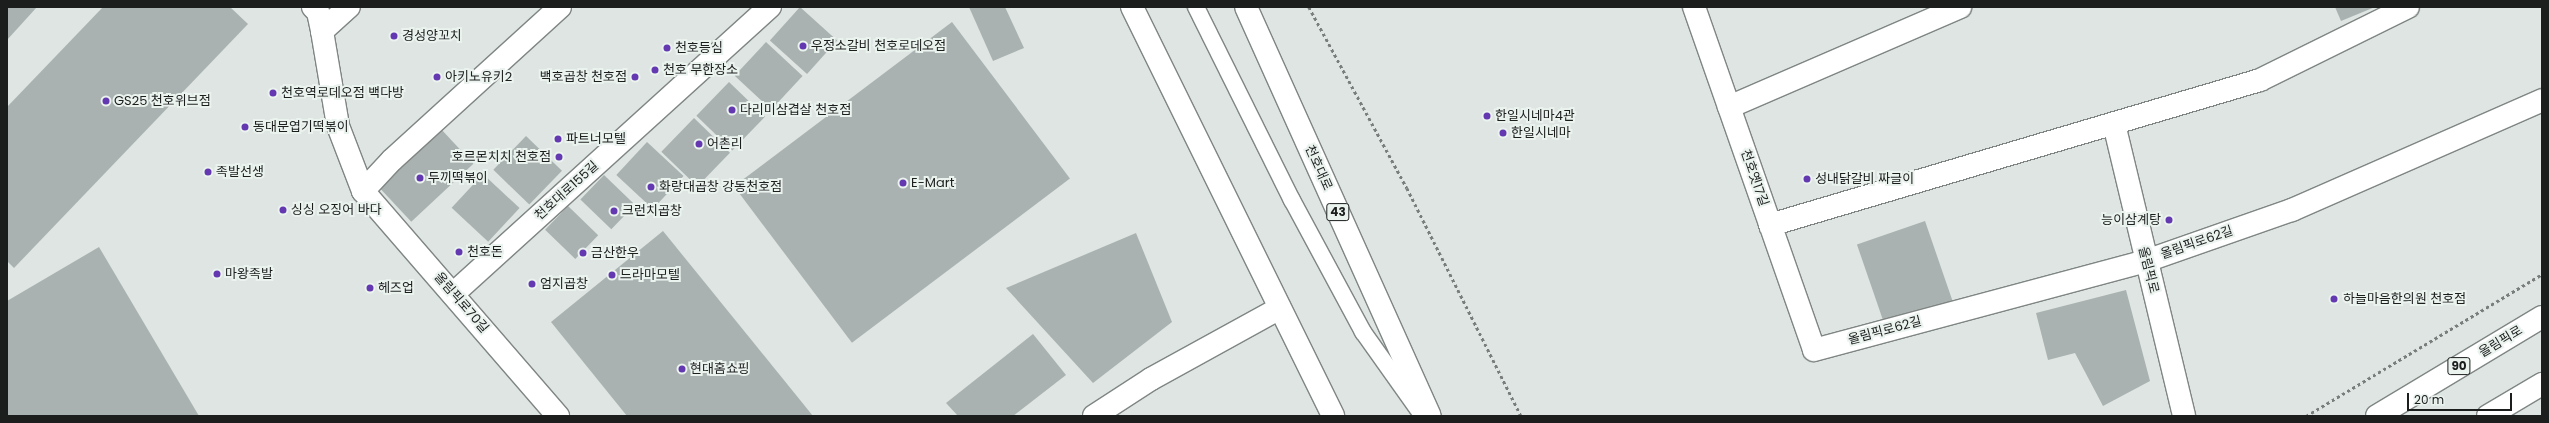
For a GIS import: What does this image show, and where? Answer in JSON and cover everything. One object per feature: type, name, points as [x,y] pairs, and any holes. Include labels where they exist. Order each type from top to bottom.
[{"type":"street","name":"올림픽로70길","points":[[313,7],[318,12],[322,31],[338,126],[363,191],[558,416]]},
{"type":"street","points":[[322,31],[349,7]]},
{"type":"street","name":"천호대로155길","points":[[453,294],[770,7]]},
{"type":"street","points":[[1132,7],[1333,416]]},
{"type":"street","name":"천호대로","points":[[1246,7],[1430,416]]},
{"type":"street","name":"천호옛17길","points":[[1694,7],[1814,350]]},
{"type":"street","points":[[1729,107],[1960,7]]},
{"type":"street","points":[[1770,225],[2260,80],[2408,7]]},
{"type":"street","points":[[363,191],[392,160],[558,8]]},
{"type":"street","name":"올림픽로62길","points":[[1814,350],[2146,261],[2292,210],[2542,100]]},
{"type":"street","name":"올림픽로","points":[[2114,124],[2184,416]]},
{"type":"street","points":[[1094,416],[1151,379],[1280,308]]},
{"type":"street","name":"올림픽로","points":[[2377,416],[2542,317]]},
{"type":"street","points":[[2488,416],[2542,384]]},
{"type":"lane","points":[[1138,7],[1147,35]]},
{"type":"lane","points":[[1196,7],[1292,200],[1363,332],[1423,416]]},
{"type":"path","points":[[1309,7],[1406,188],[1521,416]]},
{"type":"path","points":[[2306,416],[2542,274]]},
{"type":"building","points":[[7,7],[37,7],[7,40]]},
{"type":"building","points":[[103,7],[230,7],[248,24],[14,268],[7,261],[7,107]]},
{"type":"building","points":[[800,7],[837,40],[807,74],[770,40]]},
{"type":"building","points":[[969,7],[1005,7],[1024,48],[993,61]]},
{"type":"building","points":[[2335,7],[2375,7],[2341,21]]},
{"type":"building","name":"E-Mart","points":[[952,22],[1070,179],[852,343],[734,186]]},
{"type":"building","points":[[766,42],[803,76],[771,110],[735,76]]},
{"type":"building","points":[[729,82],[765,117],[732,151],[696,116]]},
{"type":"building","points":[[694,118],[730,153],[697,187],[661,152]]},
{"type":"building","points":[[440,128],[473,164],[411,222],[378,186]]},
{"type":"building","points":[[526,136],[562,171],[529,205],[493,170]]},
{"type":"building","points":[[647,142],[684,176],[653,209],[616,175]]},
{"type":"building","points":[[483,174],[520,208],[488,242],[452,208]]},
{"type":"building","points":[[604,175],[635,205],[611,229],[580,199]]},
{"type":"building","points":[[568,206],[598,235],[575,259],[545,230]]},
{"type":"building","points":[[1925,221],[1953,303],[1885,327],[1857,244]]},
{"type":"building","name":"현대홈쇼핑","points":[[663,231],[813,416],[627,416],[551,322]]},
{"type":"building","points":[[1136,233],[1172,322],[1093,383],[1006,288]]},
{"type":"building","points":[[99,247],[199,416],[7,416],[7,301]]},
{"type":"building","points":[[2126,290],[2150,381],[2103,406],[2075,353],[2048,360],[2036,313]]},
{"type":"building","points":[[1033,334],[1066,375],[1013,416],[958,416],[946,403]]},
{"type":"place","name":"경성양꼬치","points":[[394,36]]},
{"type":"place","name":"우정소갈비 천호로데오점","points":[[803,46]]},
{"type":"place","name":"천호등심","points":[[667,48]]},
{"type":"place","name":"천호 무한장소","points":[[655,70]]},
{"type":"place","name":"아키노유키2","points":[[437,77]]},
{"type":"place","name":"백호곱창 천호점","points":[[635,77]]},
{"type":"place","name":"천호역로데오점 백다방","points":[[273,93]]},
{"type":"place","name":"GS25 천호위브점","points":[[106,101]]},
{"type":"place","name":"다리미삼겹살 천호점","points":[[732,110]]},
{"type":"place","name":"한일시네마4관","points":[[1487,116]]},
{"type":"place","name":"동대문엽기떡볶이","points":[[245,127]]},
{"type":"place","name":"한일시네마","points":[[1503,133]]},
{"type":"place","name":"파트너모텔","points":[[558,139]]},
{"type":"place","name":"어촌리","points":[[699,144]]},
{"type":"place","name":"호르몬치치 천호점","points":[[559,157]]},
{"type":"place","name":"족발선생","points":[[208,172]]},
{"type":"place","name":"두끼떡볶이","points":[[420,178]]},
{"type":"place","name":"성내닭갈비 짜글이","points":[[1807,179]]},
{"type":"place","name":"E-Mart","points":[[903,183]]},
{"type":"place","name":"화랑대곱창 강동천호점","points":[[651,187]]},
{"type":"place","name":"싱싱 오징어 바다","points":[[283,210]]},
{"type":"place","name":"크런치곱창","points":[[614,211]]},
{"type":"place","name":"능이삼계탕","points":[[2169,220]]},
{"type":"place","name":"천호돈","points":[[459,252]]},
{"type":"place","name":"금산한우","points":[[583,253]]},
{"type":"place","name":"마왕족발","points":[[217,274]]},
{"type":"place","name":"드라마모텔","points":[[612,275]]},
{"type":"place","name":"엄지곱창","points":[[532,284]]},
{"type":"place","name":"헤즈업","points":[[370,288]]},
{"type":"place","name":"하늘마음한의원 천호점","points":[[2334,299]]},
{"type":"place","name":"현대홈쇼핑","points":[[682,369]]}]
